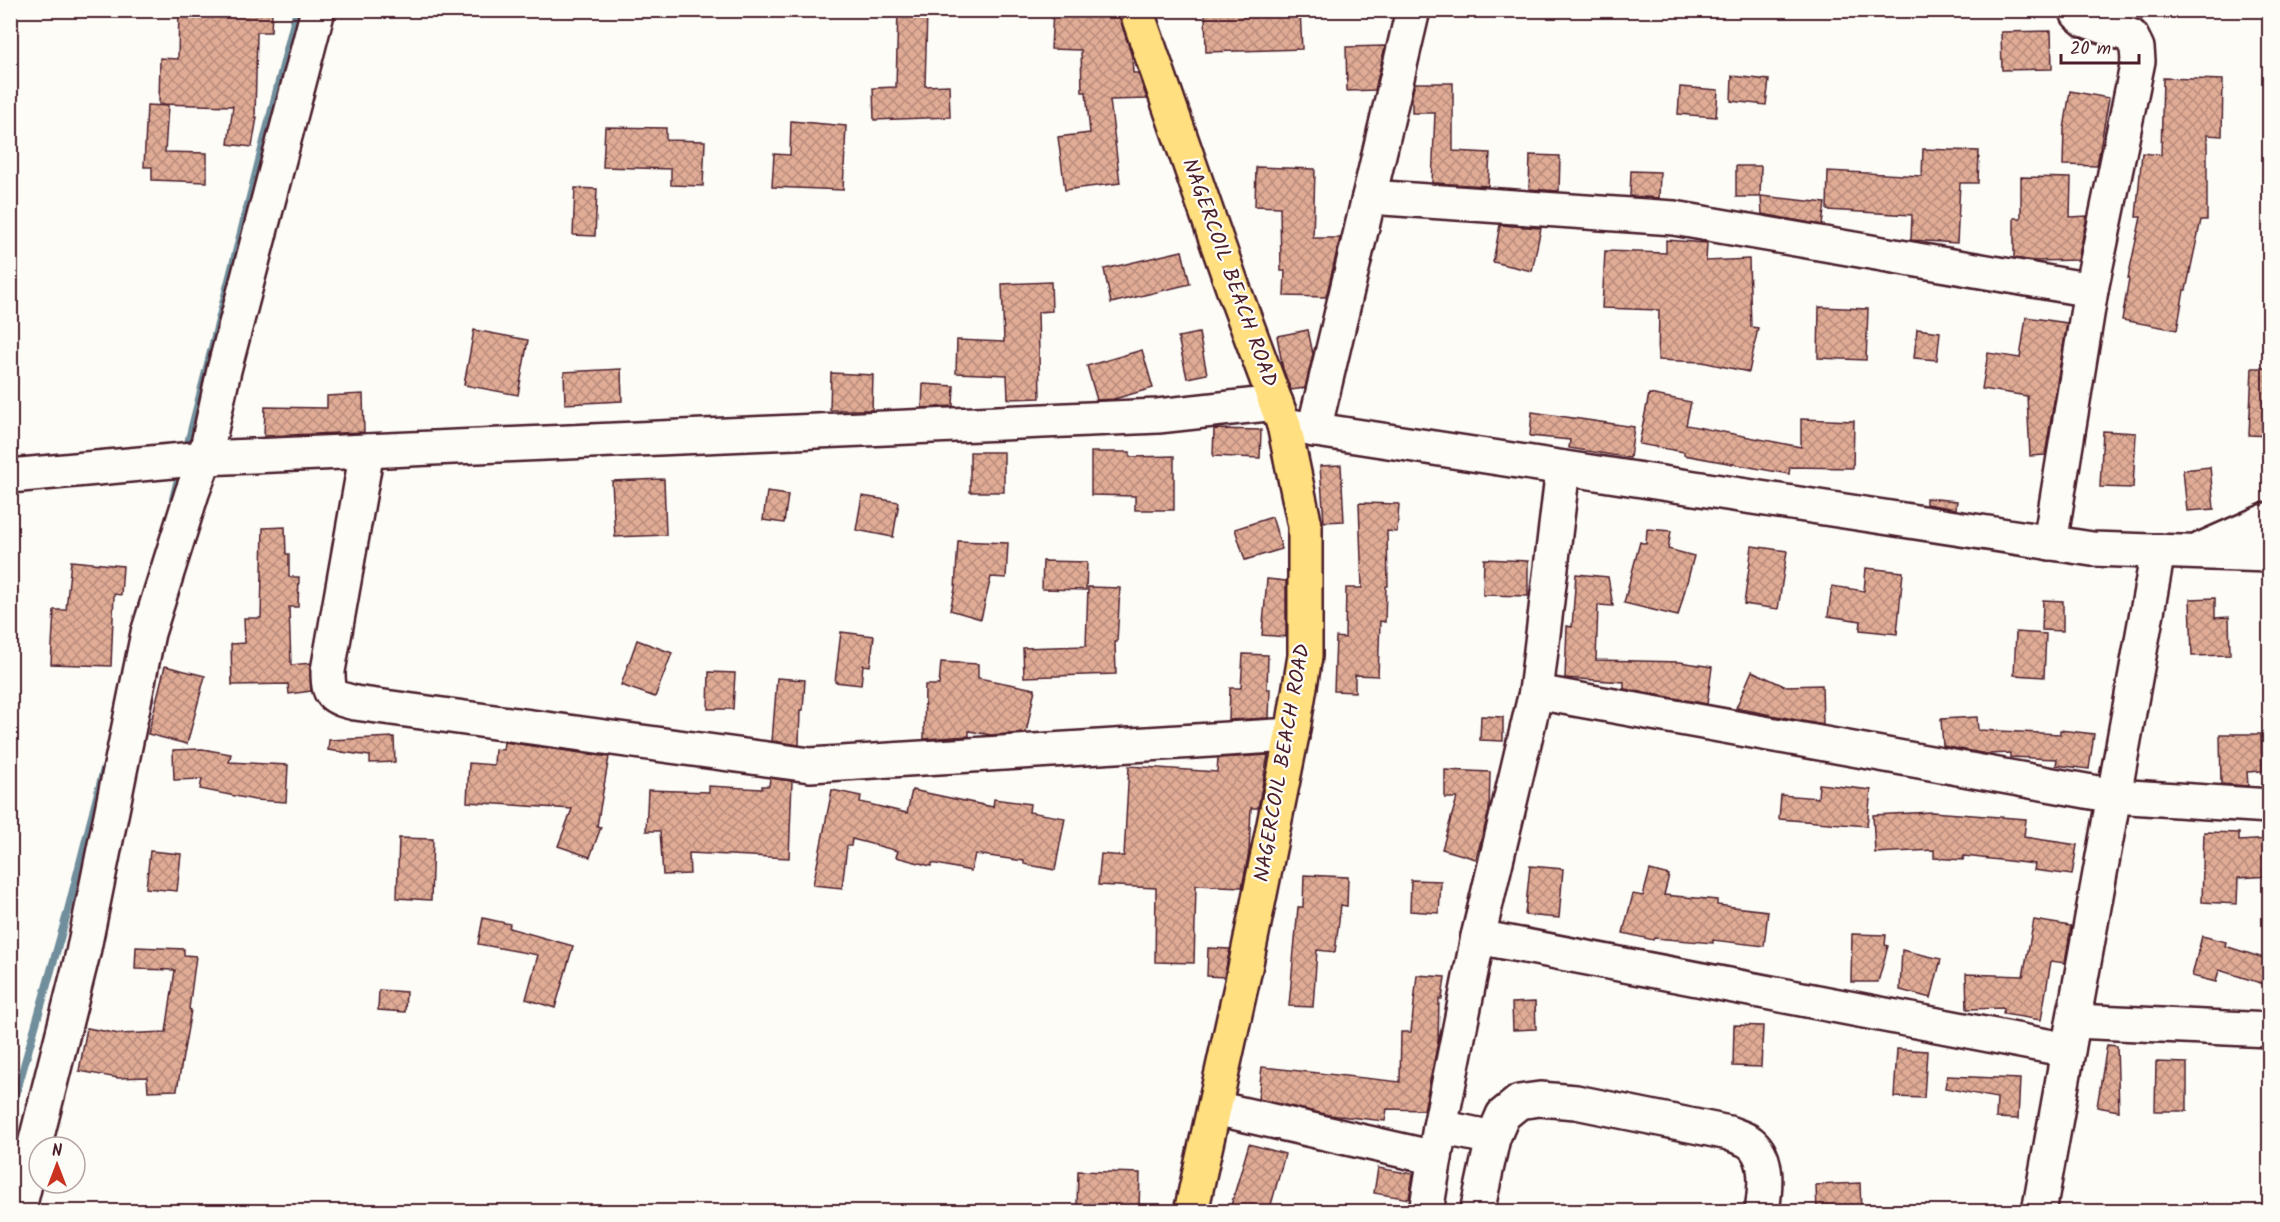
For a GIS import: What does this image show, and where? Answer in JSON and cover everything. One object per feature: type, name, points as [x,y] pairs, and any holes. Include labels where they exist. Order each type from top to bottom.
[{"type":"main road","name":"NAGERCOIL BEACH ROAD","points":[[1136,10],[1233,288],[1292,420],[1305,526],[1305,656],[1292,735],[1191,1212]]},
{"type":"street","points":[[18,1212],[83,953],[148,633],[205,458],[227,358],[318,10]]},
{"type":"street","points":[[1292,420],[1369,197],[1413,10]]},
{"type":"street","points":[[2050,543],[2091,290],[2138,61],[2137,48],[2131,36],[2085,20],[2078,14],[2078,10]]},
{"type":"street","points":[[1369,197],[1674,218],[2091,290]]},
{"type":"street","points":[[10,476],[205,458],[1158,416],[1292,420],[1563,468],[2092,549],[2270,555]]},
{"type":"street","points":[[367,451],[327,671],[327,688],[335,698],[355,703],[810,765],[1292,735]]},
{"type":"street","points":[[162,462],[192,493]]},
{"type":"street","points":[[1426,1212],[1437,1143],[1478,937],[1536,692],[1563,468]]},
{"type":"street","points":[[2195,553],[2270,519]]},
{"type":"street","points":[[2040,1212],[2158,551]]},
{"type":"street","points":[[1536,692],[2114,796],[2270,806]]},
{"type":"street","points":[[1478,937],[2071,1036],[2270,1030]]},
{"type":"street","points":[[1478,1212],[1493,1138],[1503,1115],[1519,1102],[1540,1099],[1576,1102],[1729,1133],[1750,1143],[1759,1154],[1766,1179],[1762,1212]]},
{"type":"street","points":[[1215,1107],[1437,1143],[1493,1138]]},
{"type":"building","points":[[179,10],[272,10],[271,32],[257,32],[255,117],[257,117],[252,147],[228,144],[233,106],[159,104],[160,58],[178,59]]},
{"type":"building","points":[[898,10],[927,10],[925,86],[949,85],[950,117],[874,120],[873,88],[896,87]]},
{"type":"building","points":[[1053,10],[1086,10],[1086,13],[1118,12],[1132,57],[1133,73],[1138,73],[1147,99],[1110,100],[1120,183],[1065,190],[1058,137],[1090,133],[1086,92],[1082,92],[1081,50],[1051,49]]},
{"type":"building","points":[[1300,10],[1302,49],[1206,52],[1205,13]]},
{"type":"building","points":[[2051,31],[2052,69],[2002,70],[2001,32]]},
{"type":"building","points":[[1385,46],[1375,90],[1347,91],[1346,47]]},
{"type":"building","points":[[1732,76],[1769,80],[1766,105],[1731,101]]},
{"type":"building","points":[[2163,78],[2223,80],[2222,136],[2207,135],[2207,220],[2201,220],[2177,330],[2122,320],[2141,217],[2136,217],[2142,153],[2161,155]]},
{"type":"building","points":[[1415,83],[1453,83],[1453,151],[1490,153],[1488,186],[1432,183],[1435,113],[1412,113]]},
{"type":"building","points":[[1680,87],[1718,90],[1716,117],[1678,114]]},
{"type":"building","points":[[2070,91],[2109,98],[2097,166],[2063,165],[2064,129]]},
{"type":"building","points":[[147,105],[168,106],[165,152],[207,153],[207,182],[152,180],[152,167],[144,167]]},
{"type":"building","points":[[791,121],[846,126],[843,190],[772,187],[774,154],[790,155]]},
{"type":"building","points":[[605,127],[666,128],[666,140],[705,141],[703,186],[671,185],[671,169],[603,167]]},
{"type":"building","points":[[1923,149],[1979,151],[1978,183],[1960,183],[1957,243],[1911,240],[1912,215],[1827,210],[1828,171],[1922,176]]},
{"type":"building","points":[[1530,155],[1560,156],[1559,191],[1529,189]]},
{"type":"building","points":[[1736,166],[1761,166],[1760,197],[1736,197]]},
{"type":"building","points":[[1256,167],[1315,169],[1313,238],[1340,238],[1326,297],[1284,296],[1285,271],[1281,271],[1280,207],[1255,206]]},
{"type":"building","points":[[1631,171],[1660,172],[1659,198],[1630,196]]},
{"type":"building","points":[[2021,177],[2071,178],[2070,217],[2087,216],[2078,260],[2034,261],[2014,258],[2014,218],[2021,218]]},
{"type":"building","points":[[575,188],[597,189],[595,236],[573,235]]},
{"type":"building","points":[[1761,196],[1825,203],[1822,225],[1762,214]]},
{"type":"building","points":[[1500,225],[1541,228],[1532,271],[1493,262]]},
{"type":"building","points":[[1666,240],[1707,243],[1706,261],[1749,259],[1751,327],[1758,328],[1749,372],[1702,362],[1658,360],[1659,310],[1602,308],[1605,251],[1666,253]]},
{"type":"building","points":[[1182,251],[1190,284],[1111,303],[1104,269]]},
{"type":"building","points":[[1051,282],[1052,311],[1038,312],[1040,398],[1008,399],[1007,375],[956,373],[957,340],[1004,342],[1002,284]]},
{"type":"building","points":[[1819,307],[1868,309],[1866,360],[1818,358]]},
{"type":"building","points":[[2026,317],[2067,323],[2045,455],[2030,456],[2027,396],[1982,389],[1988,353],[2020,358]]},
{"type":"building","points":[[1917,329],[1940,332],[1937,360],[1914,358]]},
{"type":"building","points":[[474,330],[528,340],[518,395],[464,385]]},
{"type":"building","points":[[1308,330],[1313,354],[1305,388],[1291,390],[1283,369],[1277,336]]},
{"type":"building","points":[[1199,333],[1207,374],[1187,378],[1178,337]]},
{"type":"building","points":[[1142,350],[1153,388],[1114,399],[1097,400],[1087,366]]},
{"type":"building","points":[[2252,368],[2270,368],[2270,436],[2249,435]]},
{"type":"building","points":[[621,369],[622,401],[565,404],[564,372]]},
{"type":"building","points":[[831,373],[873,375],[872,410],[830,410]]},
{"type":"building","points":[[923,384],[954,386],[953,406],[922,408]]},
{"type":"building","points":[[363,394],[364,432],[264,436],[265,407],[327,408],[327,396]]},
{"type":"building","points":[[1649,394],[1691,402],[1686,425],[1801,447],[1801,419],[1854,421],[1853,468],[1790,467],[1789,474],[1684,455],[1684,452],[1639,444]]},
{"type":"building","points":[[1532,412],[1634,427],[1630,458],[1569,448],[1570,440],[1530,436]]},
{"type":"building","points":[[1214,429],[1261,430],[1260,458],[1213,456]]},
{"type":"building","points":[[2103,431],[2136,433],[2133,488],[2100,487]]},
{"type":"building","points":[[970,452],[1004,452],[1004,492],[970,492]]},
{"type":"building","points":[[1091,452],[1130,452],[1130,457],[1174,456],[1174,510],[1135,510],[1135,496],[1091,495]]},
{"type":"building","points":[[1341,465],[1344,521],[1324,522],[1320,466]]},
{"type":"building","points":[[2210,467],[2214,509],[2187,511],[2183,470]]},
{"type":"building","points":[[664,479],[666,535],[615,537],[612,481]]},
{"type":"building","points":[[767,492],[788,495],[784,523],[763,520]]},
{"type":"building","points":[[862,496],[899,502],[893,537],[856,530]]},
{"type":"building","points":[[1926,498],[1957,501],[1956,509],[1926,504]]},
{"type":"building","points":[[1359,503],[1399,504],[1397,532],[1387,531],[1388,586],[1386,586],[1385,622],[1380,621],[1378,676],[1355,675],[1355,692],[1334,691],[1336,637],[1345,638],[1346,588],[1362,588]]},
{"type":"building","points":[[1272,517],[1282,549],[1245,560],[1235,529]]},
{"type":"building","points":[[285,527],[286,554],[289,554],[289,577],[299,577],[298,607],[289,607],[291,665],[310,663],[311,691],[289,694],[288,684],[232,685],[231,644],[245,643],[244,618],[261,618],[263,528]]},
{"type":"building","points":[[1647,529],[1671,531],[1668,549],[1694,556],[1678,616],[1624,603],[1640,542],[1646,544]]},
{"type":"building","points":[[958,541],[1008,543],[1006,578],[991,577],[981,619],[950,610],[955,589]]},
{"type":"building","points":[[1752,546],[1787,551],[1778,609],[1744,604]]},
{"type":"building","points":[[1484,559],[1528,561],[1528,596],[1483,595]]},
{"type":"building","points":[[71,561],[123,566],[121,595],[114,594],[111,666],[51,664],[54,610],[66,610]]},
{"type":"building","points":[[1043,561],[1087,562],[1086,590],[1042,589]]},
{"type":"building","points":[[1866,568],[1903,572],[1897,634],[1860,630],[1861,621],[1828,616],[1832,586],[1864,591]]},
{"type":"building","points":[[1576,574],[1608,577],[1613,606],[1598,605],[1596,660],[1680,662],[1712,667],[1707,704],[1624,689],[1624,682],[1565,678],[1567,626],[1572,627]]},
{"type":"building","points":[[1267,579],[1286,581],[1286,637],[1262,635]]},
{"type":"building","points":[[1088,587],[1120,588],[1117,642],[1115,642],[1116,674],[1024,677],[1023,648],[1086,646]]},
{"type":"building","points":[[2215,598],[2215,618],[2229,617],[2230,655],[2192,656],[2190,599]]},
{"type":"building","points":[[2043,600],[2063,601],[2063,631],[2042,630]]},
{"type":"building","points":[[841,632],[874,636],[870,666],[863,665],[861,685],[835,682]]},
{"type":"building","points":[[2016,632],[2046,634],[2044,677],[2014,675]]},
{"type":"building","points":[[637,640],[672,653],[655,697],[621,685]]},
{"type":"building","points":[[1243,654],[1268,655],[1269,718],[1229,720],[1230,688],[1241,688]]},
{"type":"building","points":[[941,662],[978,664],[978,678],[1035,689],[1026,733],[991,735],[969,731],[969,736],[924,739],[925,685],[939,685]]},
{"type":"building","points":[[165,666],[205,676],[187,744],[148,734]]},
{"type":"building","points":[[1752,671],[1784,686],[1822,685],[1823,725],[1736,708]]},
{"type":"building","points":[[709,672],[735,673],[733,709],[708,709]]},
{"type":"building","points":[[777,678],[805,680],[803,710],[800,710],[799,745],[772,741]]},
{"type":"building","points":[[1481,716],[1503,717],[1503,741],[1480,740]]},
{"type":"building","points":[[1977,717],[1978,730],[2060,734],[2060,730],[2094,734],[2089,769],[2056,765],[2057,759],[2010,757],[2010,753],[1987,754],[1943,746],[1941,719]]},
{"type":"building","points":[[2220,734],[2261,734],[2262,771],[2247,772],[2248,786],[2221,784]]},
{"type":"building","points":[[394,737],[395,762],[370,763],[370,756],[328,750],[329,740]]},
{"type":"building","points":[[504,742],[609,757],[597,826],[601,827],[590,857],[558,846],[572,809],[467,802],[469,763],[494,765],[495,749],[503,750]]},
{"type":"building","points":[[202,749],[231,754],[229,762],[288,765],[286,802],[255,800],[200,789],[202,779],[174,780],[173,750]]},
{"type":"building","points":[[1268,755],[1258,808],[1251,808],[1249,852],[1242,887],[1196,885],[1194,963],[1155,962],[1156,888],[1098,885],[1101,854],[1124,856],[1129,766],[1217,772],[1218,758]]},
{"type":"building","points":[[1445,770],[1490,772],[1489,811],[1476,859],[1442,849],[1457,798],[1445,798]]},
{"type":"building","points":[[770,778],[792,781],[789,858],[689,853],[690,874],[663,875],[660,831],[646,831],[648,790],[709,792],[709,786],[762,789],[762,786],[769,786]]},
{"type":"building","points":[[1819,784],[1871,790],[1867,826],[1779,819],[1781,795],[1818,798]]},
{"type":"building","points":[[832,790],[861,796],[860,802],[907,813],[912,790],[993,807],[994,799],[1030,804],[1029,812],[1065,818],[1055,870],[1024,864],[1024,861],[975,854],[971,871],[932,863],[931,866],[896,857],[898,851],[852,839],[851,846],[847,846],[842,888],[813,885]]},
{"type":"building","points":[[1932,812],[2026,819],[2024,837],[2077,845],[2072,875],[2034,870],[2035,864],[1964,856],[1963,860],[1934,858],[1934,850],[1875,853],[1873,815]]},
{"type":"building","points":[[2204,832],[2239,833],[2239,841],[2270,839],[2270,876],[2238,878],[2237,904],[2202,902]]},
{"type":"building","points":[[399,838],[433,839],[431,900],[397,898]]},
{"type":"building","points":[[150,851],[181,854],[177,891],[146,888]]},
{"type":"building","points":[[1530,866],[1563,869],[1559,918],[1525,915]]},
{"type":"building","points":[[1650,870],[1669,875],[1664,895],[1717,900],[1717,905],[1768,911],[1764,946],[1713,940],[1713,943],[1654,938],[1653,940],[1623,933],[1633,894],[1643,896]]},
{"type":"building","points":[[1304,875],[1348,877],[1347,906],[1341,905],[1335,952],[1317,950],[1313,1007],[1289,1006],[1298,907],[1303,907]]},
{"type":"building","points":[[1411,880],[1441,881],[1439,913],[1410,911]]},
{"type":"building","points":[[483,918],[510,924],[509,928],[573,946],[555,1008],[526,999],[538,955],[478,944]]},
{"type":"building","points":[[2034,920],[2071,926],[2065,963],[2051,961],[2041,1020],[2003,1014],[2004,1008],[1967,1009],[1966,974],[2023,976]]},
{"type":"building","points":[[1852,934],[1886,935],[1885,945],[1888,946],[1878,982],[1851,982]]},
{"type":"building","points":[[2202,936],[2226,942],[2225,946],[2270,960],[2270,986],[2219,970],[2216,982],[2192,976]]},
{"type":"building","points":[[136,947],[184,949],[184,955],[196,956],[189,1009],[191,1010],[177,1090],[148,1091],[147,1077],[118,1078],[79,1071],[87,1028],[119,1034],[166,1032],[175,970],[135,969]]},
{"type":"building","points":[[1208,948],[1230,949],[1224,977],[1207,976]]},
{"type":"building","points":[[1902,950],[1941,959],[1931,998],[1900,990]]},
{"type":"building","points":[[1417,975],[1445,977],[1442,999],[1439,999],[1438,1042],[1424,1110],[1387,1109],[1385,1121],[1329,1115],[1258,1099],[1262,1067],[1400,1082],[1401,1032],[1411,1032]]},
{"type":"building","points":[[379,990],[406,992],[405,1012],[378,1010]]},
{"type":"building","points":[[1535,1002],[1536,1029],[1513,1030],[1512,1003]]},
{"type":"building","points":[[1734,1025],[1763,1026],[1761,1067],[1733,1066]]},
{"type":"building","points":[[2107,1045],[2117,1046],[2119,1111],[2097,1107]]},
{"type":"building","points":[[1897,1049],[1927,1051],[1924,1098],[1894,1097]]},
{"type":"building","points":[[2156,1062],[2187,1063],[2187,1111],[2155,1111]]},
{"type":"building","points":[[1947,1076],[2020,1079],[2018,1119],[1996,1118],[1997,1098],[1945,1088]]},
{"type":"building","points":[[1249,1144],[1285,1154],[1271,1205],[1268,1212],[1229,1212]]},
{"type":"building","points":[[1378,1168],[1413,1174],[1409,1199],[1374,1193]]},
{"type":"building","points":[[1078,1171],[1140,1173],[1139,1209],[1077,1206]]},
{"type":"building","points":[[1860,1183],[1861,1212],[1817,1212],[1816,1185]]},
{"type":"waterway","points":[[188,443],[297,10]]},
{"type":"waterway","points":[[173,499],[177,483]]},
{"type":"waterway","points":[[10,1115],[67,914],[104,769]]}]
